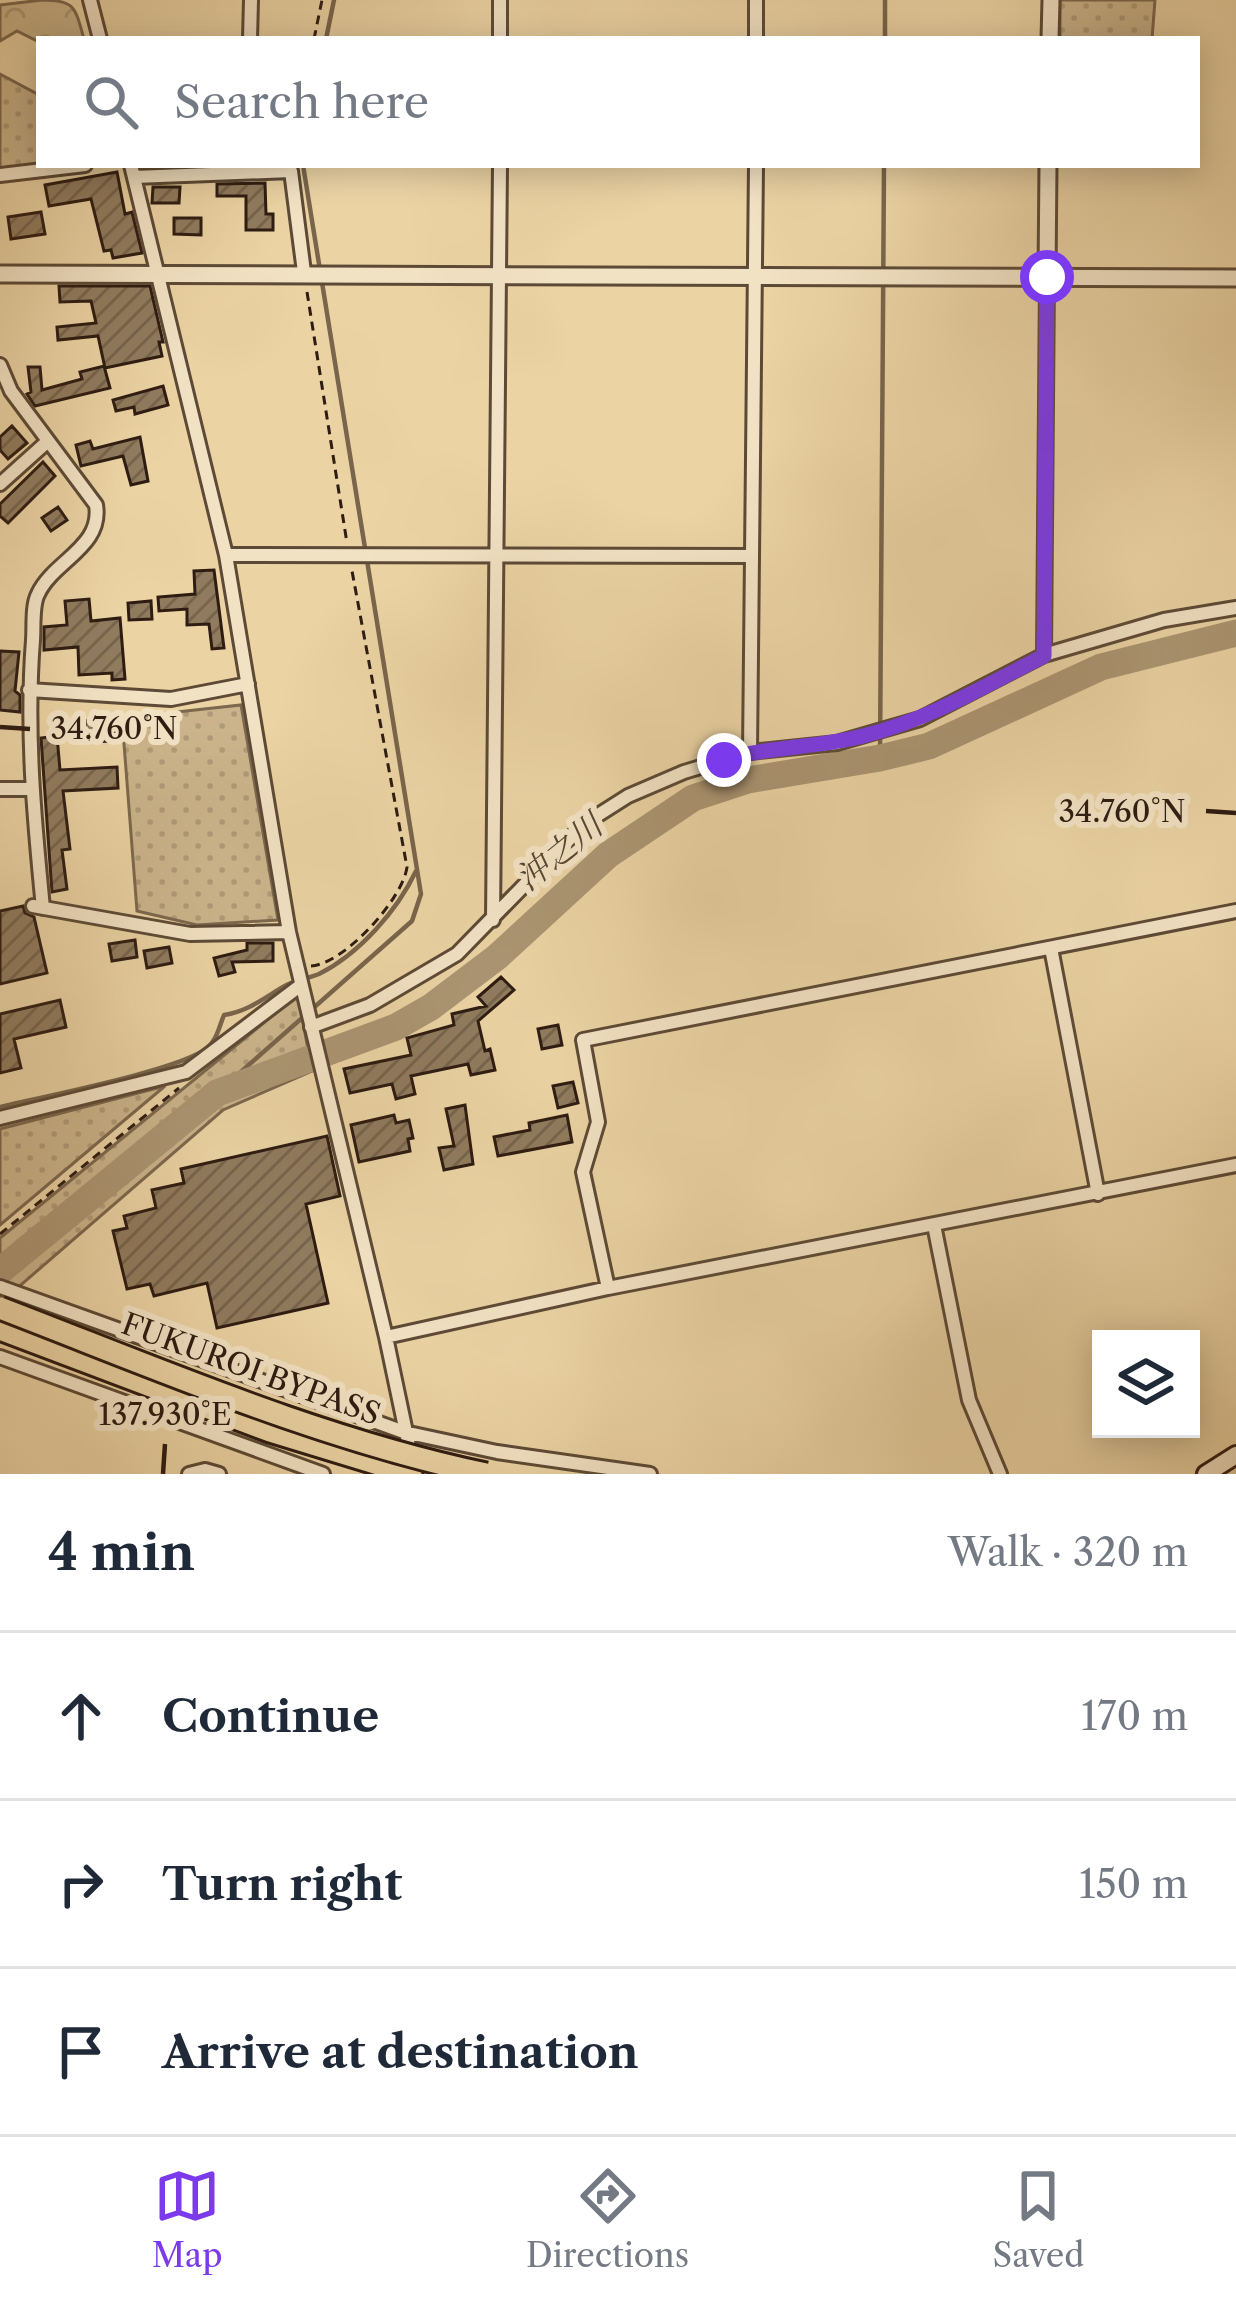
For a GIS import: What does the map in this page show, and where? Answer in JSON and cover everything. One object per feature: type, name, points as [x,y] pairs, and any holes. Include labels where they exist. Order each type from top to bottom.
[{"type":"highway","name":"FUKUROI BYPASS","points":[[0,1308],[279,1414],[395,1452],[486,1474]]},
{"type":"highway","name":"FUKUROI BYPASS","points":[[0,1330],[270,1432],[414,1474]]},
{"type":"main road","points":[[1206,1474],[1236,1456]]},
{"type":"street","points":[[90,0],[99,36]]},
{"type":"street","points":[[250,36],[251,0]]},
{"type":"street","points":[[500,0],[500,36]]},
{"type":"street","points":[[756,36],[757,0]]},
{"type":"street","points":[[1050,36],[1051,0]]},
{"type":"street","points":[[0,175],[60,168]]},
{"type":"street","points":[[493,920],[500,168]]},
{"type":"street","points":[[750,752],[756,168]]},
{"type":"street","points":[[1044,656],[1048,168]]},
{"type":"street","points":[[306,272],[292,171],[132,171],[226,555],[289,932],[414,1474]]},
{"type":"street","points":[[0,274],[1236,278]]},
{"type":"street","points":[[0,365],[11,392],[96,505],[98,520],[88,540],[37,594],[29,690],[38,907],[190,934],[289,932]]},
{"type":"street","points":[[0,484],[48,441]]},
{"type":"street","points":[[226,555],[752,556]]},
{"type":"street","points":[[311,1027],[370,1005],[457,954],[584,824],[646,788],[750,752],[837,742],[920,719],[1044,656],[1146,625],[1236,608]]},
{"type":"street","points":[[29,690],[171,699],[248,685]]},
{"type":"street","points":[[0,789],[31,789]]},
{"type":"street","points":[[608,1288],[584,1172],[598,1122],[583,1040],[1236,911]]},
{"type":"street","points":[[1051,948],[1098,1194]]},
{"type":"street","points":[[0,1118],[186,1072],[301,985]]},
{"type":"street","points":[[386,1337],[608,1288],[1236,1165]]},
{"type":"street","points":[[934,1225],[969,1400],[1000,1474]]},
{"type":"street","points":[[0,1287],[404,1432],[497,1452],[650,1474]]},
{"type":"street","points":[[0,1357],[322,1474]]},
{"type":"street","points":[[189,1474],[205,1470],[219,1474]]},
{"type":"path","points":[[315,36],[322,0]]},
{"type":"path","points":[[297,967],[333,960],[389,907],[405,879],[406,867],[306,272]]},
{"type":"path","points":[[0,1234],[178,1088]]},
{"type":"green space","points":[[42,0],[68,4],[83,36],[36,36],[36,40],[17,31],[0,41],[0,5]]},
{"type":"green space","points":[[1060,0],[1155,0],[1152,36],[1060,36]]},
{"type":"green space","points":[[0,74],[36,93],[36,166],[0,174]]},
{"type":"green space","points":[[241,705],[278,920],[197,925],[137,911],[122,718]]},
{"type":"green space","points":[[298,995],[312,1071],[223,1110],[0,1303],[0,1238]]},
{"type":"green space","points":[[165,1086],[0,1225],[0,1129]]},
{"type":"building","points":[[117,172],[125,214],[132,212],[142,253],[113,258],[111,250],[104,251],[91,199],[49,206],[45,185]]},
{"type":"building","points":[[265,183],[266,214],[273,214],[273,230],[246,230],[246,196],[217,196],[217,184]]},
{"type":"building","points":[[153,187],[180,187],[179,203],[152,203]]},
{"type":"building","points":[[41,212],[45,234],[11,239],[8,217]]},
{"type":"building","points":[[174,218],[201,218],[201,235],[174,234]]},
{"type":"building","points":[[59,286],[150,286],[162,356],[105,368],[98,336],[58,340],[57,327],[96,323],[91,301],[60,302]]},
{"type":"building","points":[[104,366],[110,388],[35,406],[27,394],[31,392],[28,367],[40,367],[42,390],[82,379],[80,372]]},
{"type":"building","points":[[163,386],[168,405],[135,414],[134,407],[116,411],[113,400]]},
{"type":"building","points":[[12,426],[27,443],[8,459],[0,450],[0,437]]},
{"type":"building","points":[[140,437],[148,481],[131,485],[123,456],[81,466],[76,445],[90,441],[93,449]]},
{"type":"building","points":[[43,462],[55,476],[8,523],[0,516],[0,504]]},
{"type":"building","points":[[58,507],[67,520],[51,531],[42,518]]},
{"type":"building","points":[[214,570],[224,648],[212,649],[209,624],[187,625],[187,609],[159,611],[158,597],[195,594],[194,571]]},
{"type":"building","points":[[89,599],[91,621],[120,618],[125,679],[112,680],[112,673],[79,675],[78,647],[44,650],[44,627],[67,625],[65,601]]},
{"type":"building","points":[[151,601],[152,619],[129,620],[128,603]]},
{"type":"building","points":[[0,651],[19,652],[15,691],[20,695],[20,712],[0,710]]},
{"type":"building","points":[[114,720],[114,741],[86,742],[85,721]]},
{"type":"building","points":[[57,736],[60,770],[117,767],[118,788],[63,791],[70,849],[62,850],[67,889],[52,892],[41,738]]},
{"type":"building","points":[[23,906],[34,917],[47,973],[0,984],[0,911]]},
{"type":"building","points":[[135,940],[137,957],[112,961],[109,944]]},
{"type":"building","points":[[247,943],[273,943],[273,961],[232,962],[235,972],[219,976],[214,958],[247,950]]},
{"type":"building","points":[[169,947],[172,963],[147,968],[144,951]]},
{"type":"building","points":[[501,977],[514,990],[478,1021],[495,1070],[471,1075],[468,1064],[411,1076],[415,1094],[396,1099],[392,1084],[350,1093],[344,1069],[411,1055],[407,1038],[454,1025],[452,1014],[486,1006],[478,997]]},
{"type":"building","points":[[60,1000],[66,1027],[14,1039],[21,1068],[0,1073],[0,1014]]},
{"type":"building","points":[[558,1025],[562,1045],[542,1049],[538,1029]]},
{"type":"building","points":[[573,1082],[578,1103],[558,1108],[553,1086]]},
{"type":"building","points":[[465,1105],[473,1164],[444,1170],[439,1148],[454,1146],[446,1109]]},
{"type":"building","points":[[394,1115],[396,1123],[409,1120],[410,1151],[359,1162],[351,1125]]},
{"type":"building","points":[[567,1115],[572,1142],[498,1156],[494,1137],[530,1130],[529,1123]]},
{"type":"building","points":[[327,1136],[340,1196],[306,1204],[328,1303],[217,1328],[207,1283],[154,1296],[150,1284],[127,1289],[113,1231],[127,1228],[124,1216],[156,1208],[152,1190],[184,1183],[181,1169]]},
{"type":"waterway","points":[[327,36],[334,0]]},
{"type":"waterway","points":[[885,0],[885,36]]},
{"type":"waterway","points":[[217,1093],[412,921],[421,894],[303,168]]},
{"type":"waterway","points":[[880,758],[884,168]]},
{"type":"waterway","name":"沖之川","points":[[0,1271],[217,1093],[396,1027],[431,1007],[497,957],[608,855],[693,798],[748,780],[929,746],[1101,667],[1236,633]]},
{"type":"waterway","points":[[0,1107],[141,1074],[207,1048],[224,1015],[319,974],[348,955],[388,916],[416,871]]},
{"type":"route","points":[[724,760],[750,752],[837,742],[920,719],[1044,656],[1047,277]]}]
